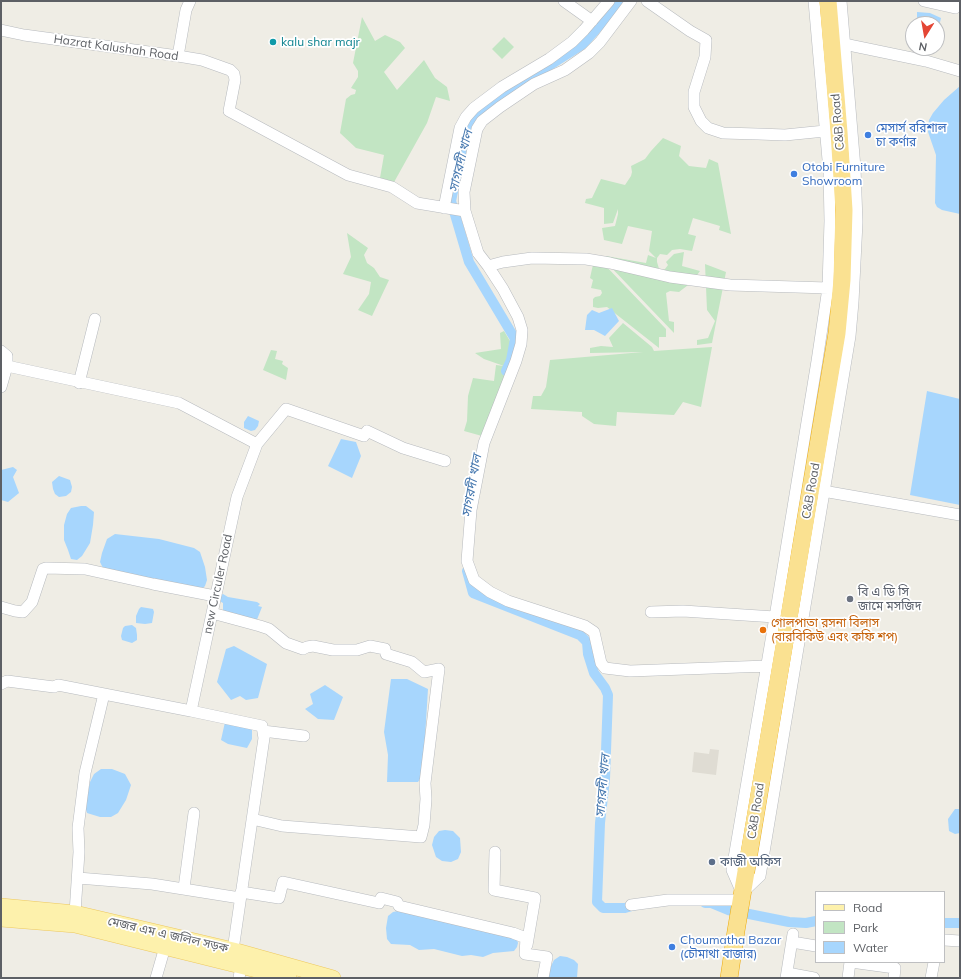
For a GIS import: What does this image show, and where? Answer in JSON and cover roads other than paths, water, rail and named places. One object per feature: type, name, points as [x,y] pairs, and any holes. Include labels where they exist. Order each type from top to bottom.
[{"type":"highway","name":"C&B Road","points":[[730,978],[741,900],[837,333],[842,280],[844,210],[828,1]]},
{"type":"main road","name":"মেজর এম এ জলিল সড়ক","points":[[1,906],[75,913],[167,941],[240,972],[290,978]]},
{"type":"main road","name":"মেজর এম এ জলিল সড়ক","points":[[1,919],[75,925],[167,941],[233,950],[333,978]]},
{"type":"street","points":[[178,56],[186,10],[190,1]]},
{"type":"street","points":[[564,1],[592,21]]},
{"type":"street","points":[[465,211],[444,208],[460,128],[466,118],[474,108],[502,87],[558,53],[572,42],[609,1]]},
{"type":"street","points":[[631,1],[600,42],[589,52],[565,70],[534,84],[500,107],[482,121],[477,129],[464,192],[465,211],[478,253],[488,266],[511,304],[518,317],[522,330],[516,361],[484,443],[471,510],[467,561],[474,580],[490,592],[508,601],[585,626],[594,632],[601,663],[606,668],[630,671],[767,666]]},
{"type":"street","points":[[647,1],[690,31],[706,40],[704,57],[694,92],[694,107],[708,128],[723,132],[785,135],[825,131]]},
{"type":"street","points":[[741,900],[732,870],[818,360],[828,288],[830,221],[829,171],[814,1]]},
{"type":"street","points":[[741,900],[760,876],[850,336],[857,222],[855,168],[841,1]]},
{"type":"street","points":[[924,1],[955,8],[956,1]]},
{"type":"street","name":"Hazrat Kalushah Road","points":[[1,30],[24,35],[202,60],[230,70],[234,74],[234,80],[229,111],[348,174],[392,187],[417,203],[444,208]]},
{"type":"street","points":[[844,44],[926,61],[960,71]]},
{"type":"street","points":[[488,266],[503,262],[532,258],[586,259],[670,277],[730,285],[828,288]]},
{"type":"street","points":[[79,383],[95,319]]},
{"type":"street","points":[[1,351],[7,356],[7,366],[1,387]]},
{"type":"street","points":[[7,366],[79,383],[180,403],[257,444]]},
{"type":"street","name":"new Circuler Road","points":[[191,711],[237,497],[257,444],[286,409],[364,436],[366,431],[403,448],[445,461]]},
{"type":"street","points":[[823,491],[960,514]]},
{"type":"street","points":[[1,607],[23,612],[32,602],[43,570],[46,568],[85,569],[215,596]]},
{"type":"street","points":[[650,612],[683,611],[775,617]]},
{"type":"street","points":[[212,612],[269,629],[286,644],[303,649],[313,646],[333,650],[357,650],[370,646],[385,649],[386,654],[412,662],[424,672],[438,668],[425,783],[426,799],[424,825],[421,837],[282,826],[252,819]]},
{"type":"street","points":[[1,684],[7,681],[54,688],[58,685],[262,726],[264,738],[233,950]]},
{"type":"street","points":[[75,913],[79,852],[78,828],[85,773],[104,694]]},
{"type":"street","points":[[263,731],[304,736]]},
{"type":"street","points":[[184,888],[194,813]]},
{"type":"street","points":[[495,852],[494,890],[536,898],[525,954]]},
{"type":"street","points":[[78,878],[152,884],[241,895],[280,898],[283,882],[379,904],[380,898],[397,902],[399,906],[500,930],[526,938],[525,954]]},
{"type":"street","points":[[631,905],[668,900],[741,900]]},
{"type":"street","points":[[814,978],[786,976],[793,938],[815,946]]},
{"type":"street","points":[[945,940],[960,941]]},
{"type":"street","points":[[156,978],[167,941]]},
{"type":"street","points":[[525,954],[547,957],[544,978]]},
{"type":"street","points":[[848,978],[851,963]]},
{"type":"street","points":[[858,963],[895,968],[894,978]]},
{"type":"street","points":[[931,978],[934,963]]},
{"type":"water","points":[[917,12],[930,13],[937,16],[917,16]]},
{"type":"water","points":[[960,86],[960,214],[942,210],[937,207],[935,203],[936,155],[928,132],[928,127],[929,120],[933,113],[944,100]]},
{"type":"water","points":[[612,308],[619,321],[605,336],[594,330],[585,330],[587,315],[592,310],[599,313]]},
{"type":"water","points":[[927,391],[960,399],[960,505],[910,495]]},
{"type":"water","points":[[248,416],[259,421],[255,430],[251,431],[244,428],[244,422]]},
{"type":"water","points":[[341,439],[356,442],[361,456],[352,478],[328,466]]},
{"type":"water","points":[[13,467],[17,470],[13,477],[19,493],[8,502],[1,500],[1,470]]},
{"type":"water","points":[[59,476],[70,480],[72,487],[71,492],[66,496],[59,497],[55,494],[53,489],[52,482]]},
{"type":"water","points":[[86,506],[94,512],[90,543],[82,556],[77,560],[71,559],[64,540],[64,525],[67,514],[71,508]]},
{"type":"water","points":[[115,534],[159,539],[194,548],[200,552],[205,567],[207,580],[205,586],[203,588],[184,586],[103,568],[100,562],[102,553],[107,539]]},
{"type":"water","points":[[223,594],[228,597],[257,602],[260,604],[258,606],[262,607],[256,622],[223,614],[223,603],[218,600],[219,596]]},
{"type":"water","points":[[141,607],[153,609],[154,612],[152,623],[136,623],[136,616]]},
{"type":"water","points":[[132,625],[136,628],[137,640],[132,643],[122,640],[121,636],[123,628],[125,626]]},
{"type":"water","points":[[234,646],[267,664],[258,698],[246,700],[240,696],[231,700],[217,682],[226,649]]},
{"type":"water","points":[[391,679],[407,679],[428,689],[424,773],[418,782],[387,782],[388,755],[384,732]]},
{"type":"water","points":[[325,685],[343,697],[334,720],[318,719],[305,709],[313,704],[310,694]]},
{"type":"water","points":[[225,722],[252,727],[252,739],[247,748],[228,744],[221,740]]},
{"type":"water","points":[[101,769],[112,769],[125,774],[131,785],[126,800],[118,813],[111,817],[100,817],[87,813],[85,806],[90,782],[94,774]]},
{"type":"water","points":[[955,809],[960,809],[960,833],[955,834],[949,831],[948,819]]},
{"type":"water","points":[[439,831],[453,831],[460,838],[461,852],[458,859],[451,862],[442,861],[436,857],[432,845],[434,837]]},
{"type":"water","points":[[398,911],[517,939],[517,947],[514,951],[493,953],[483,957],[471,955],[462,956],[434,949],[419,950],[410,945],[391,944],[387,939],[386,928],[388,916],[393,912]]},
{"type":"water","points":[[560,956],[574,960],[578,964],[577,978],[548,978],[554,960]]},
{"type":"waterway","name":"সাগরদী খাল","points":[[506,371],[511,360],[515,339],[469,262],[451,201],[466,130],[474,116],[498,98],[583,44],[607,17],[618,1]]},
{"type":"waterway","name":"সাগরদী খাল","points":[[467,571],[473,593],[580,635],[587,642],[588,654],[594,673],[605,688],[608,695],[605,779],[600,823],[597,902],[603,908],[625,908],[639,904]]},
{"type":"waterway","name":"সাগরদী খাল","points":[[705,903],[711,903],[728,910],[789,922],[806,923],[815,921]]},
{"type":"waterway","name":"সাগরদী খাল","points":[[945,923],[960,923]]},
{"type":"place","name":"kalu shar majr","points":[[273,42]]},
{"type":"place","name":"মেসার্স বরিশাল চা কর্ণার","points":[[868,135]]},
{"type":"place","name":"Otobi Furniture Showroom","points":[[794,174]]},
{"type":"place","name":"বি এ ডি সি জামে মসজিদ","points":[[850,599]]},
{"type":"place","name":"গোলপাতা রসনা বিলাস (বারবিকিউ এবং কফি শপ)","points":[[763,630]]},
{"type":"place","name":"কাজী অফিস","points":[[712,862]]},
{"type":"place","name":"Choumatha Bazar (চৌমাথা বাজার)","points":[[672,947]]}]
